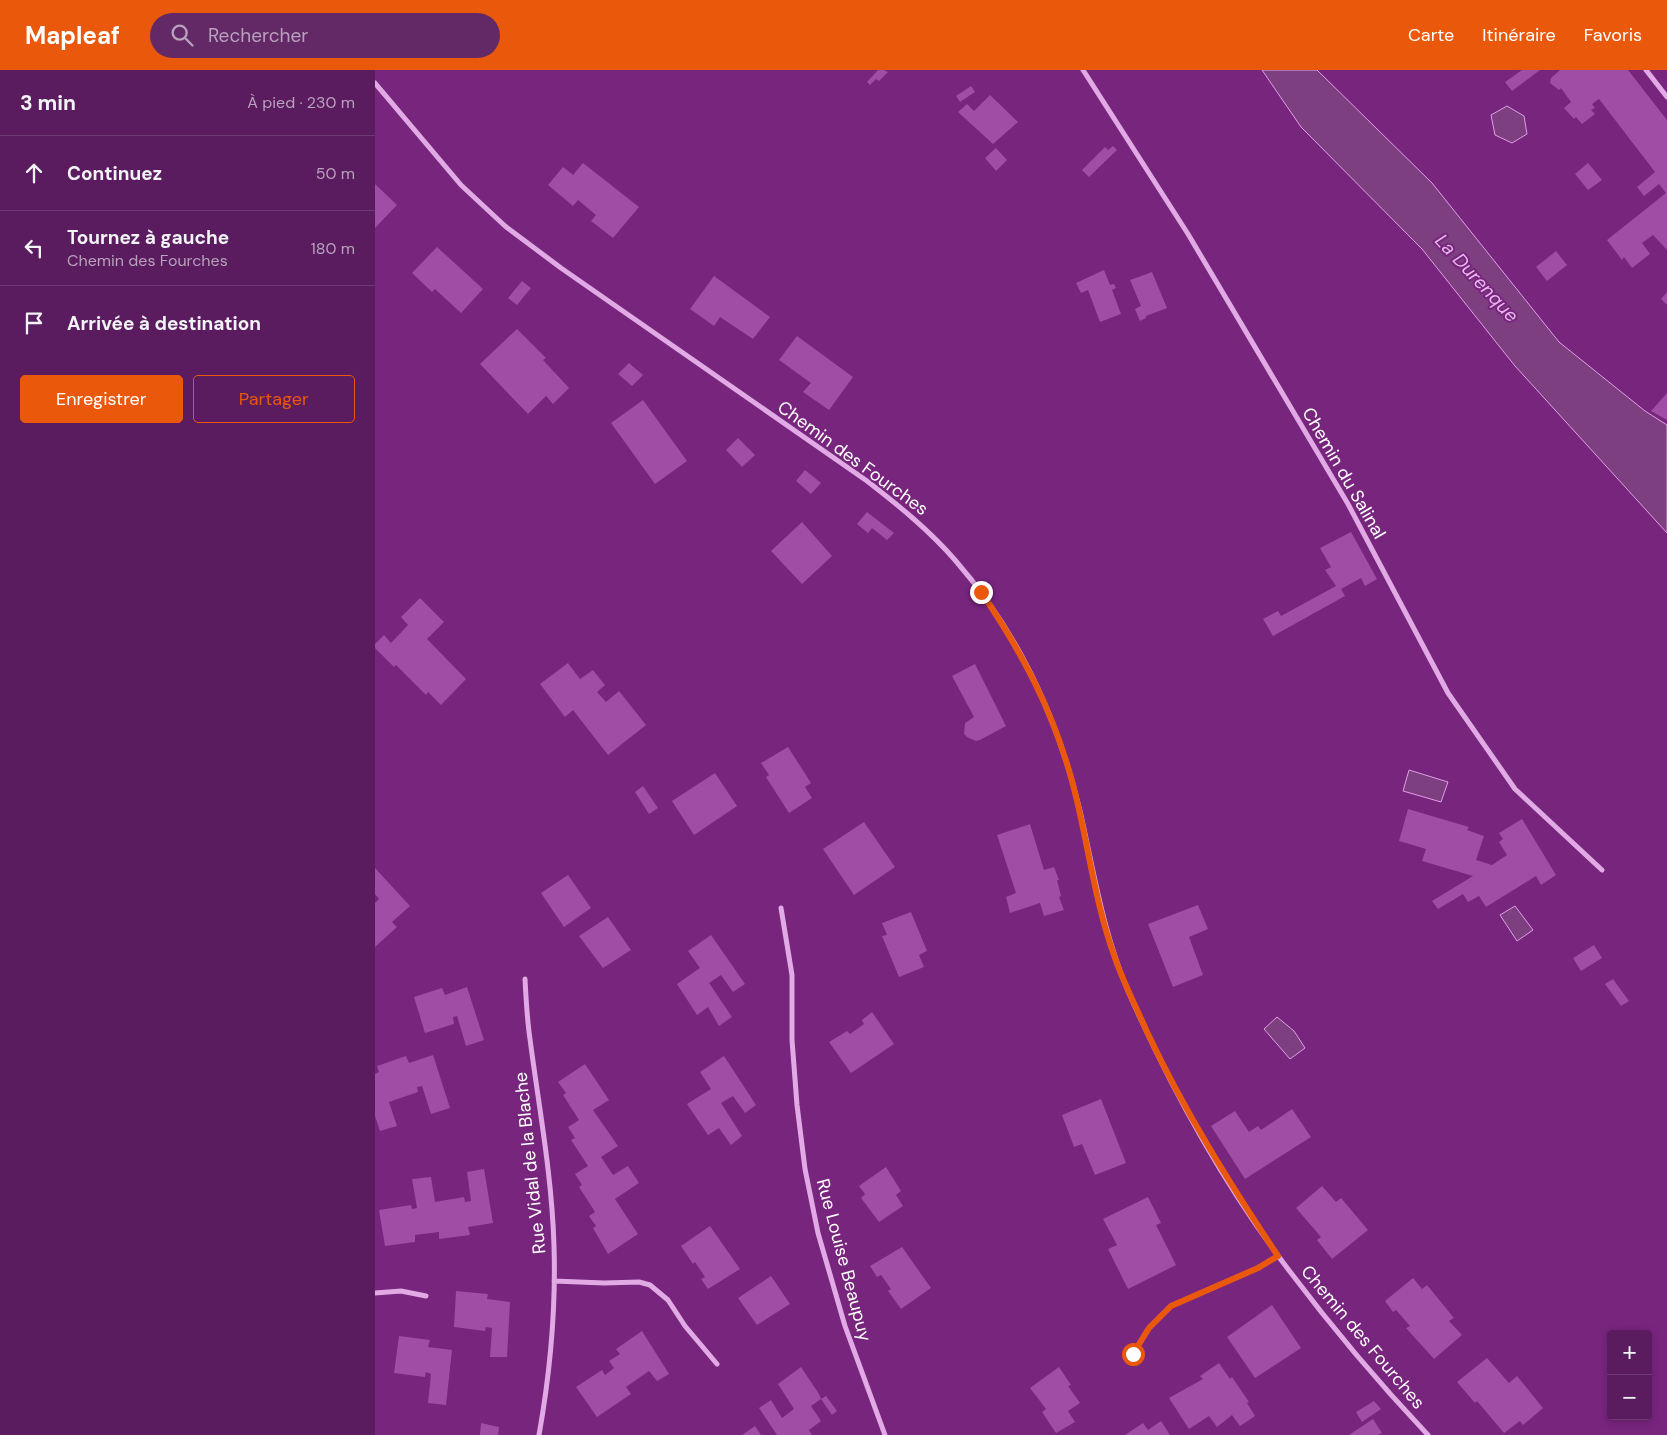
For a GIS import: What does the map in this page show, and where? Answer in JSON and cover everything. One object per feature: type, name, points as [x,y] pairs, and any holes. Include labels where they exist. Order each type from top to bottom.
[{"type":"street","name":"Chemin du Salinal","points":[[1083,70],[1188,234],[1348,504],[1448,692],[1515,789],[1602,870]]},
{"type":"street","points":[[1646,70],[1667,97]]},
{"type":"street","name":"Chemin des Fourches","points":[[376,84],[461,185],[505,226],[561,268],[874,486],[924,528],[954,559],[981,592],[1002,623],[1033,676],[1056,730],[1072,781],[1104,921],[1114,956],[1128,991],[1161,1060],[1196,1127],[1236,1194],[1278,1256],[1339,1333],[1428,1435]]},
{"type":"street","name":"Rue Louise Beaupuy","points":[[781,908],[792,975],[797,1105],[805,1169],[818,1232],[845,1326],[885,1435]]},
{"type":"street","name":"Rue Vidal de la Blache","points":[[525,979],[529,1038],[542,1116],[554,1246],[549,1365],[539,1435]]},
{"type":"street","points":[[1133,1354],[1149,1328],[1171,1306],[1258,1268],[1278,1256]]},
{"type":"street","points":[[554,1281],[639,1282],[650,1285],[668,1300],[685,1326],[717,1364]]},
{"type":"street","points":[[375,1293],[401,1291],[427,1296]]},
{"type":"water","name":"La Durenque","points":[[1262,70],[1317,70],[1432,183],[1559,342],[1645,411],[1667,425],[1667,533],[1515,366],[1422,249],[1301,127]]},
{"type":"water","points":[[1507,106],[1524,116],[1527,134],[1512,143],[1495,135],[1491,115]]},
{"type":"water","points":[[1409,770],[1448,782],[1441,802],[1403,791]]},
{"type":"water","points":[[1515,906],[1533,930],[1517,941],[1500,915]]},
{"type":"water","points":[[1277,1017],[1294,1031],[1305,1048],[1290,1059],[1264,1029]]},
{"type":"building","points":[[878,70],[888,72],[879,81],[876,79],[870,85],[867,82]]},
{"type":"building","points":[[1522,70],[1540,70],[1512,91],[1505,82]]},
{"type":"building","points":[[1560,70],[1628,70],[1667,120],[1667,250],[1653,235],[1642,243],[1650,254],[1632,268],[1624,257],[1622,260],[1607,240],[1666,193],[1659,184],[1644,196],[1637,187],[1655,172],[1599,99],[1592,104],[1595,108],[1591,110],[1595,114],[1582,124],[1576,117],[1574,119],[1564,108],[1571,102],[1561,88],[1559,90],[1550,83],[1551,78]]},
{"type":"building","points":[[971,86],[975,92],[960,102],[956,96]]},
{"type":"building","points":[[990,95],[1018,122],[993,144],[958,112],[967,104],[974,111]]},
{"type":"building","points":[[1113,146],[1117,150],[1089,177],[1082,170],[1105,147],[1108,150]]},
{"type":"building","points":[[996,148],[1007,160],[996,171],[985,158]]},
{"type":"building","points":[[583,163],[639,207],[613,238],[591,221],[596,215],[578,200],[573,206],[548,185],[563,167],[573,175]]},
{"type":"building","points":[[1588,163],[1602,180],[1588,190],[1575,174]]},
{"type":"building","points":[[375,184],[397,205],[375,228]]},
{"type":"building","points":[[437,247],[483,289],[461,313],[435,289],[432,292],[412,273]]},
{"type":"building","points":[[1556,251],[1567,265],[1547,281],[1536,267]]},
{"type":"building","points":[[1104,270],[1110,285],[1114,284],[1116,288],[1112,290],[1121,314],[1100,322],[1088,290],[1081,293],[1076,283]]},
{"type":"building","points":[[1152,272],[1167,308],[1146,316],[1146,318],[1140,321],[1135,309],[1141,306],[1130,280]]},
{"type":"building","points":[[714,276],[770,317],[753,339],[720,317],[714,326],[690,309]]},
{"type":"building","points":[[522,281],[531,288],[517,305],[508,298]]},
{"type":"building","points":[[1667,292],[1667,305],[1661,299]]},
{"type":"building","points":[[517,329],[546,358],[543,360],[569,388],[553,404],[546,396],[528,414],[480,364]]},
{"type":"building","points":[[797,336],[853,377],[829,410],[803,392],[811,383],[779,360]]},
{"type":"building","points":[[629,363],[643,375],[632,386],[618,374]]},
{"type":"building","points":[[1667,393],[1667,420],[1651,411]]},
{"type":"building","points":[[643,400],[687,461],[655,484],[611,423]]},
{"type":"building","points":[[738,438],[755,455],[742,467],[726,450]]},
{"type":"building","points":[[805,470],[821,483],[811,494],[796,481]]},
{"type":"building","points":[[867,512],[894,533],[887,540],[872,528],[868,533],[857,524]]},
{"type":"building","points":[[802,522],[832,556],[802,584],[771,551]]},
{"type":"building","points":[[1351,532],[1377,579],[1365,586],[1361,578],[1341,589],[1345,596],[1273,636],[1263,619],[1278,611],[1281,616],[1336,586],[1325,570],[1331,567],[1320,548]]},
{"type":"building","points":[[420,598],[444,622],[427,639],[466,679],[441,705],[428,692],[426,695],[396,665],[394,667],[375,648],[375,644],[384,635],[391,643],[408,625],[401,617]]},
{"type":"building","points":[[568,663],[580,679],[593,670],[605,685],[597,692],[606,702],[619,691],[646,725],[608,755],[573,710],[565,717],[540,684]]},
{"type":"building","points":[[975,664],[1006,726],[976,741],[964,734],[965,723],[974,717],[952,676]]},
{"type":"building","points":[[788,747],[811,783],[805,787],[812,798],[789,813],[766,777],[769,775],[761,763]]},
{"type":"building","points":[[715,773],[737,806],[694,835],[672,801]]},
{"type":"building","points":[[643,786],[658,808],[649,814],[635,792]]},
{"type":"building","points":[[1408,809],[1469,827],[1467,830],[1484,836],[1476,860],[1492,865],[1507,855],[1499,842],[1503,839],[1499,833],[1522,819],[1556,875],[1541,885],[1536,876],[1486,907],[1479,896],[1468,902],[1463,894],[1438,909],[1432,901],[1473,876],[1422,861],[1426,849],[1399,841]]},
{"type":"building","points":[[864,822],[895,867],[854,895],[823,849]]},
{"type":"building","points":[[1030,824],[1044,870],[1054,867],[1059,880],[1057,880],[1061,896],[1059,897],[1064,910],[1044,916],[1040,903],[1010,913],[1006,897],[1016,893],[997,835]]},
{"type":"building","points":[[375,868],[410,906],[392,922],[397,927],[375,947],[375,903],[379,899],[375,894]]},
{"type":"building","points":[[568,875],[591,908],[564,927],[541,893]]},
{"type":"building","points":[[1198,905],[1208,929],[1189,937],[1203,975],[1173,987],[1148,924]]},
{"type":"building","points":[[911,912],[927,951],[919,955],[924,967],[899,977],[882,936],[887,935],[882,923]]},
{"type":"building","points":[[608,917],[631,950],[603,968],[579,936]]},
{"type":"building","points":[[711,935],[745,984],[733,992],[721,975],[709,983],[732,1017],[719,1026],[708,1007],[697,1015],[677,984],[700,968],[688,951]]},
{"type":"building","points":[[1594,945],[1602,958],[1581,971],[1573,958]]},
{"type":"building","points":[[1613,979],[1629,1001],[1621,1006],[1605,984]]},
{"type":"building","points":[[467,987],[484,1040],[466,1046],[457,1016],[453,1017],[454,1024],[425,1033],[414,997],[442,988],[445,995]]},
{"type":"building","points":[[872,1012],[894,1044],[851,1073],[829,1042],[847,1031],[850,1034],[864,1024],[862,1020]]},
{"type":"building","points":[[433,1055],[450,1108],[431,1114],[422,1086],[417,1087],[418,1092],[389,1102],[397,1126],[380,1131],[375,1116],[375,1074],[379,1072],[377,1066],[406,1056],[409,1063]]},
{"type":"building","points":[[724,1056],[756,1105],[745,1113],[733,1096],[721,1103],[742,1136],[731,1145],[719,1128],[708,1135],[687,1104],[711,1089],[700,1072]]},
{"type":"building","points":[[585,1064],[609,1100],[593,1110],[618,1146],[601,1157],[613,1175],[628,1166],[639,1183],[615,1199],[638,1234],[608,1254],[593,1228],[596,1226],[589,1216],[595,1212],[579,1187],[582,1185],[575,1174],[588,1166],[571,1140],[575,1138],[568,1127],[579,1120],[563,1095],[566,1093],[558,1082]]},
{"type":"building","points":[[1101,1099],[1126,1163],[1095,1175],[1082,1144],[1074,1147],[1062,1115]]},
{"type":"building","points":[[1292,1109],[1311,1137],[1245,1179],[1211,1126],[1235,1111],[1249,1132],[1258,1126],[1261,1130]]},
{"type":"building","points":[[886,1167],[901,1191],[896,1195],[903,1206],[879,1222],[861,1198],[865,1194],[859,1186]]},
{"type":"building","points":[[484,1169],[493,1223],[468,1227],[470,1235],[439,1239],[439,1232],[415,1235],[415,1242],[385,1246],[379,1210],[411,1205],[412,1209],[417,1208],[412,1179],[431,1177],[435,1202],[464,1197],[465,1202],[471,1201],[467,1172]]},
{"type":"building","points":[[1322,1186],[1336,1202],[1341,1198],[1368,1230],[1332,1259],[1317,1240],[1321,1237],[1296,1208]]},
{"type":"building","points":[[1148,1197],[1161,1223],[1156,1225],[1176,1265],[1128,1289],[1108,1249],[1117,1245],[1103,1219]]},
{"type":"building","points":[[710,1226],[740,1269],[708,1289],[701,1279],[705,1277],[695,1262],[693,1264],[681,1246]]},
{"type":"building","points":[[902,1247],[931,1288],[901,1309],[888,1291],[891,1289],[881,1275],[877,1277],[870,1266]]},
{"type":"building","points":[[771,1276],[790,1304],[757,1325],[738,1298]]},
{"type":"building","points":[[1413,1278],[1422,1289],[1427,1285],[1454,1318],[1449,1321],[1462,1335],[1434,1359],[1406,1328],[1410,1326],[1396,1310],[1393,1312],[1385,1301]]},
{"type":"building","points":[[456,1291],[488,1294],[487,1299],[510,1302],[507,1357],[490,1357],[492,1328],[486,1327],[485,1331],[454,1327]]},
{"type":"building","points":[[1272,1305],[1301,1348],[1255,1378],[1227,1337]]},
{"type":"building","points":[[642,1331],[669,1374],[657,1381],[649,1371],[626,1387],[631,1394],[597,1417],[576,1387],[602,1370],[605,1375],[614,1368],[609,1361],[620,1354],[616,1349]]},
{"type":"building","points":[[399,1336],[430,1340],[428,1347],[452,1350],[446,1405],[428,1403],[431,1374],[426,1372],[425,1377],[394,1373]]},
{"type":"building","points":[[1487,1358],[1509,1383],[1517,1376],[1543,1408],[1523,1425],[1520,1421],[1504,1433],[1477,1401],[1475,1403],[1457,1382]]},
{"type":"building","points":[[1219,1363],[1230,1379],[1232,1377],[1249,1402],[1247,1403],[1255,1416],[1240,1426],[1232,1415],[1217,1427],[1209,1416],[1189,1429],[1169,1398],[1203,1379],[1200,1376]]},
{"type":"building","points":[[801,1367],[821,1399],[811,1406],[821,1421],[809,1430],[812,1435],[777,1435],[759,1408],[771,1400],[782,1418],[794,1409],[778,1384]]},
{"type":"building","points":[[1059,1367],[1071,1385],[1068,1386],[1080,1403],[1068,1411],[1075,1422],[1056,1433],[1042,1412],[1046,1409],[1030,1388]]},
{"type":"building","points":[[826,1396],[837,1411],[832,1415],[821,1399]]},
{"type":"building","points":[[1374,1401],[1381,1409],[1362,1422],[1356,1412]]},
{"type":"building","points":[[1373,1419],[1382,1433],[1378,1435],[1349,1435]]},
{"type":"building","points":[[1161,1421],[1170,1435],[1125,1435],[1143,1423],[1148,1430]]},
{"type":"building","points":[[481,1423],[499,1427],[498,1435],[480,1435]]},
{"type":"building","points":[[755,1426],[761,1435],[742,1435]]},
{"type":"route","points":[[981,592],[1002,623],[1033,676],[1056,730],[1072,781],[1104,921],[1114,956],[1128,991],[1196,1127],[1236,1194],[1278,1256],[1258,1268],[1171,1306],[1149,1328],[1133,1354]]}]
